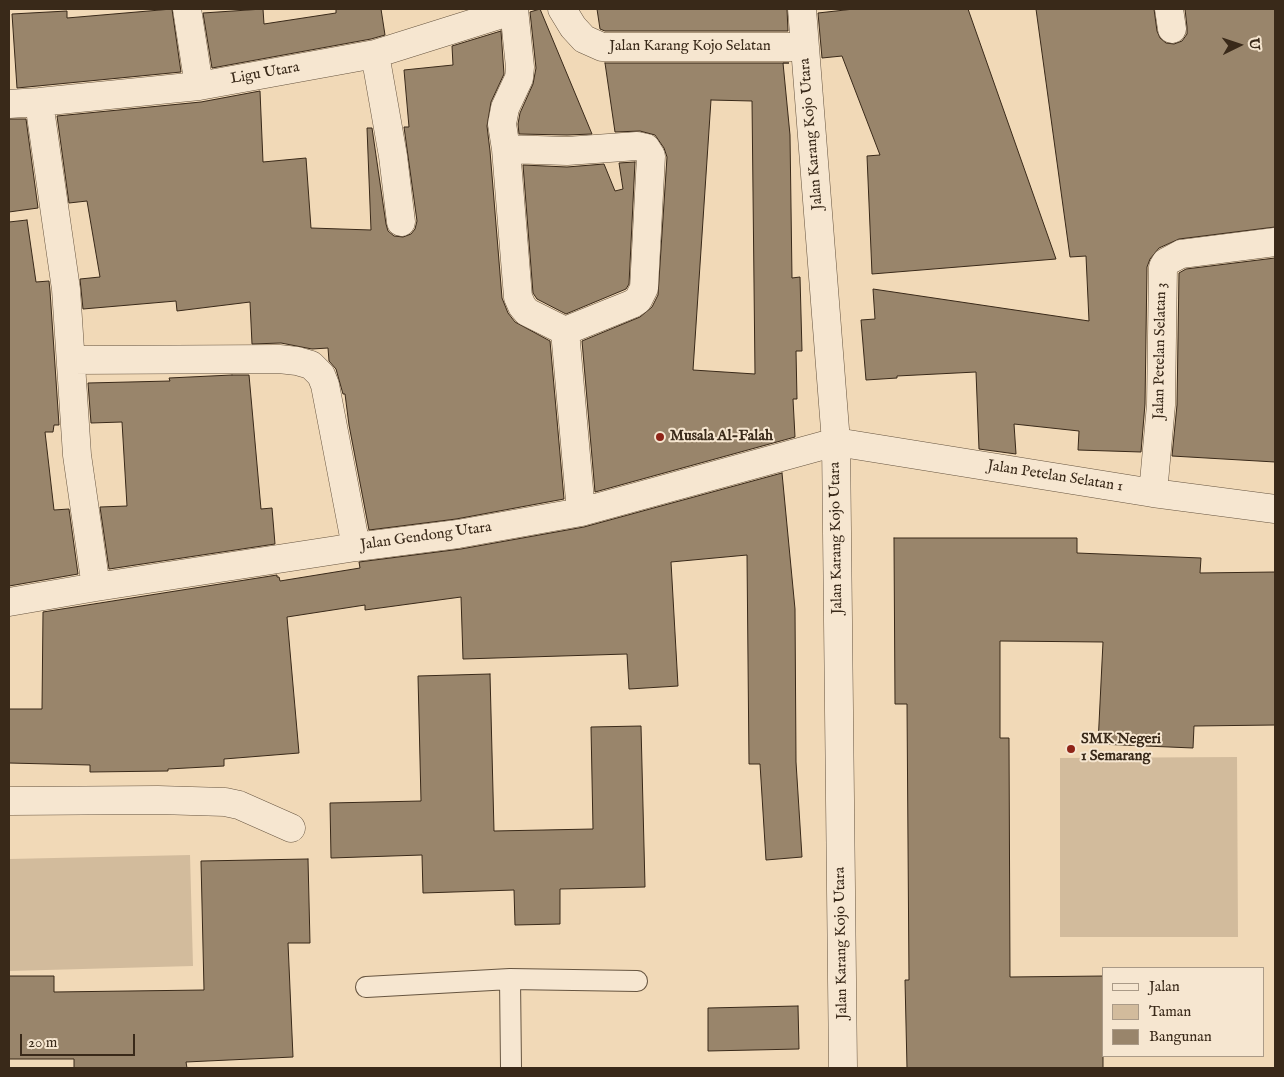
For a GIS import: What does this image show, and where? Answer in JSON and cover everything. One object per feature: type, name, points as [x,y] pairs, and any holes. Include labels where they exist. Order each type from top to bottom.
[{"type":"street","points":[[187,9],[199,86]]},
{"type":"street","points":[[506,149],[567,151],[636,146],[646,148],[651,156],[644,288],[638,300],[566,331],[526,312],[518,297],[506,149],[502,124],[503,116],[519,78],[520,67],[514,9]]},
{"type":"street","name":"Ligu Utara","points":[[9,104],[199,86],[375,54],[514,9]]},
{"type":"street","name":"Jalan Karang Kojo Selatan","points":[[562,9],[573,27],[584,39],[602,47],[805,47]]},
{"type":"street","name":"Jalan Karang Kojo Utara","points":[[802,9],[836,442],[843,1068]]},
{"type":"street","points":[[375,54],[393,156],[400,222]]},
{"type":"street","points":[[39,102],[66,289],[77,455],[96,587]]},
{"type":"street","name":"Jalan Petelan Selatan 3","points":[[1153,493],[1161,405],[1163,267],[1166,262],[1181,254],[1275,242]]},
{"type":"street","points":[[566,331],[581,512]]},
{"type":"street","points":[[71,360],[279,359],[310,365],[321,375],[325,384],[356,547]]},
{"type":"street","name":"Jalan Petelan Selatan 1","points":[[836,442],[1153,493],[1275,509]]},
{"type":"street","name":"Jalan Gendong Utara","points":[[9,602],[356,547],[458,534],[581,512],[836,442]]},
{"type":"street","points":[[9,801],[158,800],[225,802],[239,805],[291,828]]},
{"type":"lane","points":[[510,979],[511,1068]]},
{"type":"lane","points":[[366,987],[510,979],[637,981]]},
{"type":"green space","points":[[1237,757],[1238,937],[1060,937],[1060,758]]},
{"type":"green space","points":[[190,855],[193,966],[9,971],[9,859]]},
{"type":"building","points":[[172,9],[181,72],[17,88],[12,14],[67,11],[67,18]]},
{"type":"building","points":[[263,9],[264,24],[336,13],[336,9],[381,9],[385,35],[212,68],[203,13]]},
{"type":"building","points":[[540,9],[592,134],[519,134],[520,113],[533,84],[536,68],[530,12]]},
{"type":"building","points":[[597,9],[787,9],[788,31],[605,31],[600,29]]},
{"type":"building","points":[[854,9],[968,9],[1056,259],[872,274],[867,156],[880,155],[842,56],[822,58],[818,13]]},
{"type":"building","points":[[1036,9],[1154,9],[1157,31],[1160,38],[1166,43],[1174,44],[1182,41],[1187,34],[1185,9],[1275,9],[1275,227],[1179,239],[1159,248],[1150,259],[1147,267],[1145,404],[1141,452],[1078,450],[1079,431],[1014,424],[1016,454],[979,449],[976,372],[897,376],[897,378],[866,380],[861,320],[875,319],[873,289],[1089,321],[1086,256],[1070,257]]},
{"type":"building","points":[[501,31],[504,74],[491,102],[487,126],[502,298],[508,313],[515,322],[550,341],[564,499],[456,519],[369,530],[345,394],[343,394],[336,369],[329,361],[328,348],[312,349],[281,343],[252,344],[250,302],[177,311],[176,301],[83,309],[80,279],[100,277],[87,201],[69,203],[57,116],[201,102],[260,91],[263,162],[306,158],[311,228],[371,230],[367,128],[372,128],[386,224],[388,231],[394,236],[403,237],[411,234],[415,229],[417,221],[404,127],[409,127],[404,70],[453,65],[452,46]]},
{"type":"building","points":[[605,63],[783,63],[790,135],[792,278],[800,277],[802,351],[796,351],[797,399],[793,399],[795,437],[595,492],[582,341],[640,317],[652,307],[658,295],[667,157],[664,148],[655,135],[640,131],[615,132]],"holes":[[[711,100],[752,101],[755,374],[693,370]]]},
{"type":"building","points":[[9,119],[26,119],[38,208],[9,212]]},
{"type":"building","points":[[635,162],[629,284],[626,289],[566,314],[537,299],[533,293],[523,165],[567,167],[604,164],[615,191],[623,189],[619,163]]},
{"type":"building","points":[[27,220],[36,282],[49,281],[50,291],[59,425],[54,425],[53,432],[45,432],[54,510],[69,509],[78,574],[9,586],[9,222]]},
{"type":"building","points":[[1275,258],[1275,462],[1172,456],[1177,405],[1179,273],[1186,269]]},
{"type":"building","points":[[249,375],[261,509],[272,508],[275,544],[109,569],[100,507],[127,506],[122,422],[91,423],[88,383],[170,381],[169,378]]},
{"type":"building","points":[[782,473],[795,609],[796,762],[802,857],[766,860],[760,764],[749,764],[747,555],[671,562],[678,686],[629,689],[627,654],[463,659],[461,597],[365,610],[365,605],[287,617],[299,753],[224,759],[224,766],[168,769],[168,771],[90,772],[90,765],[9,763],[9,709],[42,709],[43,612],[277,575],[280,581],[360,568],[359,562],[461,549],[584,527]]},
{"type":"building","points":[[894,538],[1077,538],[1077,553],[1201,558],[1200,573],[1275,572],[1275,725],[1194,726],[1193,748],[1098,744],[1103,642],[1000,641],[1000,738],[1009,738],[1010,977],[1102,976],[1103,1068],[907,1068],[905,980],[909,980],[907,704],[895,704]]},
{"type":"building","points":[[490,674],[494,831],[593,829],[591,727],[641,726],[645,887],[560,889],[560,924],[515,925],[514,890],[423,893],[422,855],[331,858],[330,803],[421,801],[418,676]]},
{"type":"building","points":[[308,859],[310,943],[288,943],[293,1057],[186,1062],[187,1068],[74,1068],[74,1059],[9,1059],[9,976],[54,976],[54,992],[204,990],[201,861]]},
{"type":"building","points":[[798,1006],[799,1049],[708,1051],[708,1008]]},
{"type":"place","name":"Musala Al-Falah","points":[[660,437]]},
{"type":"place","name":"SMK Negeri 1 Semarang","points":[[1071,749]]}]
